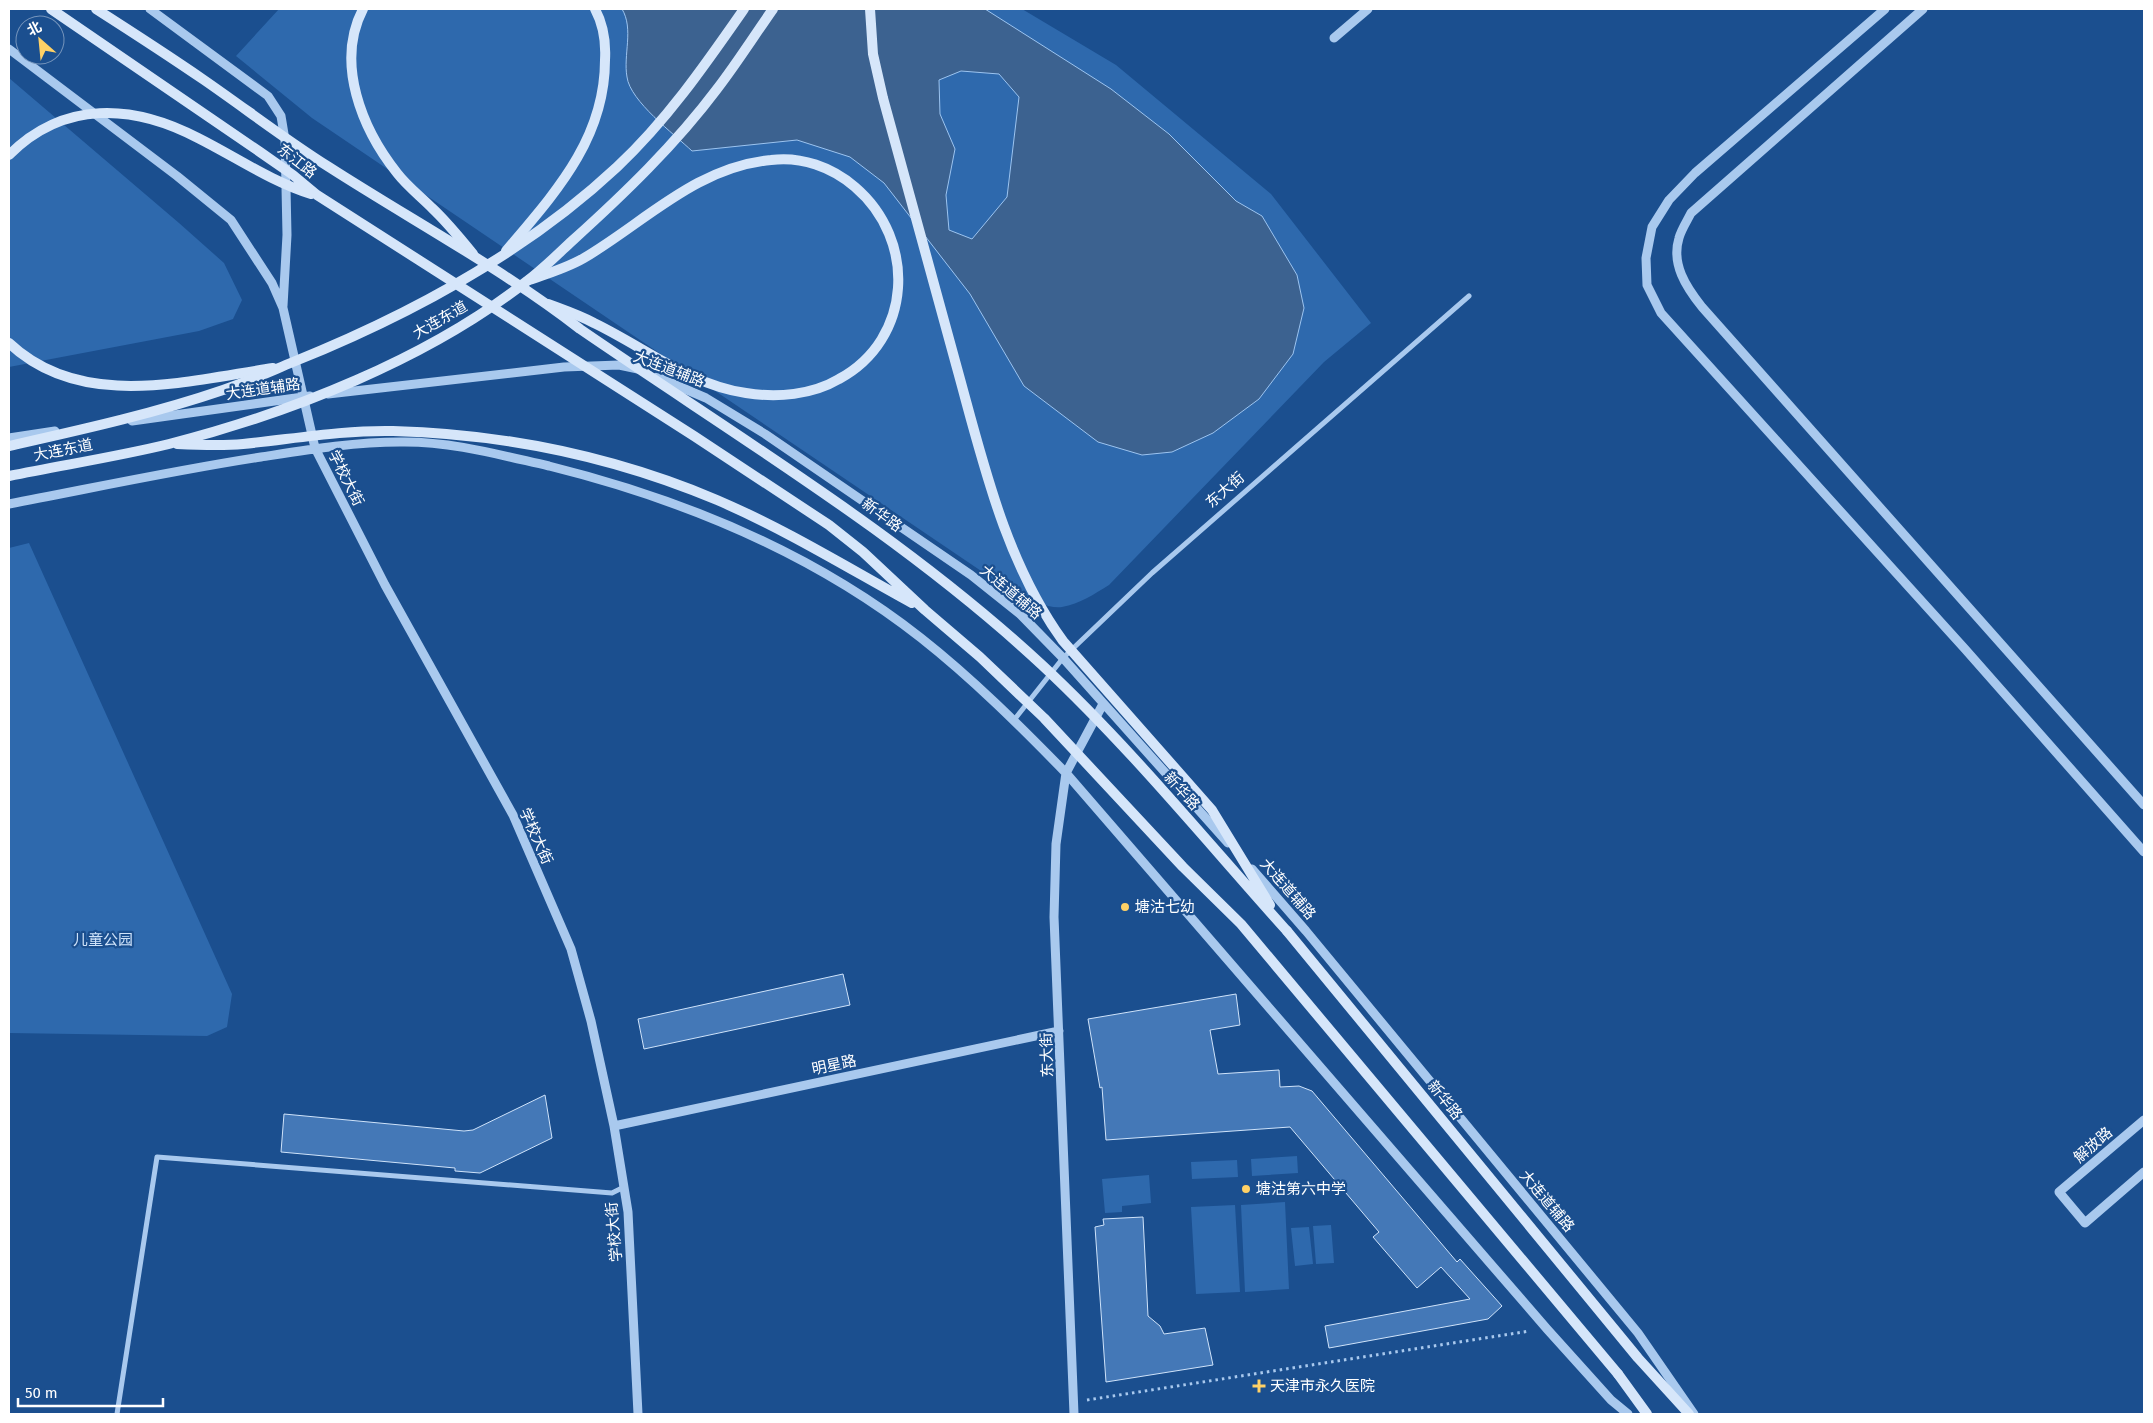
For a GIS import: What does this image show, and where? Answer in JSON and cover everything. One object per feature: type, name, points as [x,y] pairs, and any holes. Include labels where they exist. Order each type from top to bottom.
[{"type":"main road","name":"东江路","points":[[51,9],[260,152],[317,195],[829,525],[863,552],[925,610]]},
{"type":"main road","name":"东江路","points":[[96,9],[204,80],[307,153],[429,230],[473,255],[545,302]]},
{"type":"main road","points":[[363,9],[359,16],[353,43],[351,67],[364,119],[379,147],[397,173],[449,226],[473,255]]},
{"type":"main road","points":[[503,255],[572,169],[580,157],[598,115],[605,74],[606,44],[599,16],[595,9]]},
{"type":"main road","name":"大连东道","points":[[9,446],[193,400],[238,385],[328,348],[396,316],[470,276],[566,213],[638,147],[682,96],[744,9]]},
{"type":"main road","name":"大连东道","points":[[9,476],[169,444],[256,417],[364,376],[434,342],[464,324],[528,281],[605,212],[664,151],[716,90],[773,9]]},
{"type":"main road","points":[[870,9],[873,54],[883,98],[985,469],[1022,572],[1046,618],[1063,641],[1212,810],[1287,931]]},
{"type":"main road","points":[[9,155],[32,135],[62,120],[86,113],[108,112],[125,114],[146,118],[181,130],[269,177],[290,187],[317,195]]},
{"type":"main road","points":[[528,281],[583,259],[682,191],[709,177],[735,167],[772,159],[790,159],[822,167],[837,174],[860,192],[872,205],[891,237],[897,255],[899,271],[898,294],[890,322],[882,338],[864,361],[828,385],[790,394],[749,394],[718,386],[664,362],[594,322],[545,302]]},
{"type":"main road","name":"新华路","points":[[545,302],[607,348],[866,521],[982,612],[1043,666],[1083,705],[1136,762],[1287,931],[1638,1358],[1689,1414]]},
{"type":"main road","points":[[9,343],[17,351],[42,367],[75,380],[96,385],[148,386],[282,367]]},
{"type":"main road","points":[[169,444],[212,446],[242,444],[304,435],[394,431],[464,436],[568,452],[641,472],[718,501],[795,538],[925,610],[980,657],[1044,718],[1183,867],[1241,924],[1618,1374],[1647,1414]]},
{"type":"street","points":[[150,9],[268,96],[281,116],[284,140],[288,235],[283,308]]},
{"type":"street","points":[[1334,38],[1368,9]]},
{"type":"street","points":[[1885,9],[1695,173],[1669,200],[1652,227],[1646,258],[1647,285],[1661,313],[1965,649],[2144,852]]},
{"type":"street","points":[[1923,9],[1691,213],[1679,238],[1676,259],[1686,287],[1702,307],[2144,804]]},
{"type":"street","points":[[9,49],[177,176],[231,220],[272,283],[283,308]]},
{"type":"street","name":"东大街","points":[[1014,720],[1064,658],[1152,573],[1469,296]]},
{"type":"street","name":"学校大街","points":[[283,308],[315,448],[385,585],[512,815],[571,949],[591,1021],[614,1126],[624,1187],[629,1222],[638,1414]]},
{"type":"street","name":"大连道辅路","points":[[9,438],[302,397],[564,367],[619,365],[638,369],[706,398],[765,434],[971,575],[1021,615],[1064,658],[1306,931],[1638,1333],[1694,1414]]},
{"type":"street","points":[[9,504],[220,463],[315,448],[400,442],[476,449],[580,474],[661,499],[779,548],[850,589],[920,638],[1014,720],[1066,773],[1547,1329],[1611,1400],[1628,1414]]},
{"type":"street","name":"东大街","points":[[1074,1414],[1054,916],[1056,844],[1066,773],[1103,704]]},
{"type":"street","name":"明星路","points":[[614,1126],[1060,1032]]},
{"type":"street","name":"解放路","points":[[2144,1120],[2060,1192],[2085,1223],[2144,1172]]},
{"type":"street","points":[[117,1414],[157,1156],[612,1194],[624,1187]]},
{"type":"path","points":[[1074,1402],[1547,1329]]},
{"type":"green space","points":[[279,9],[1022,9],[1116,65],[1271,194],[1371,323],[1324,362],[1109,585],[1069,606],[1054,607],[1045,605],[1026,598],[993,579],[312,118],[236,56]]},
{"type":"green space","points":[[9,78],[224,263],[242,300],[233,319],[199,331],[9,367]]},
{"type":"green space","name":"儿童公园","points":[[29,543],[232,994],[227,1027],[207,1036],[9,1033],[9,548]]},
{"type":"green space","points":[[1297,1156],[1298,1173],[1252,1176],[1251,1159]]},
{"type":"green space","points":[[1237,1160],[1238,1177],[1192,1179],[1191,1162]]},
{"type":"green space","points":[[1149,1175],[1151,1203],[1122,1206],[1122,1212],[1105,1213],[1102,1179]]},
{"type":"green space","points":[[1285,1202],[1289,1289],[1245,1292],[1241,1205]]},
{"type":"green space","points":[[1235,1205],[1240,1292],[1196,1294],[1191,1207]]},
{"type":"green space","points":[[1331,1225],[1334,1263],[1316,1264],[1313,1226]]},
{"type":"green space","points":[[1309,1227],[1313,1264],[1295,1266],[1291,1228]]},
{"type":"shaded area","points":[[622,9],[985,9],[1111,89],[1169,134],[1236,201],[1262,216],[1297,275],[1304,308],[1293,354],[1259,399],[1213,433],[1172,452],[1142,455],[1098,442],[1024,386],[970,294],[884,183],[850,157],[797,140],[692,151],[664,126],[644,106],[630,86],[626,69],[628,34]],"holes":[[[961,71],[999,74],[1019,97],[1007,197],[972,239],[949,230],[946,195],[955,149],[940,114],[939,80]]]},
{"type":"building","points":[[843,974],[850,1005],[644,1049],[638,1019]]},
{"type":"building","points":[[1236,994],[1240,1025],[1210,1030],[1218,1074],[1279,1070],[1280,1087],[1299,1086],[1312,1091],[1457,1262],[1460,1259],[1502,1306],[1488,1319],[1329,1348],[1325,1326],[1470,1299],[1441,1267],[1417,1288],[1373,1237],[1379,1232],[1290,1127],[1106,1140],[1102,1087],[1100,1088],[1088,1019]]},
{"type":"building","points":[[545,1095],[552,1138],[480,1173],[455,1171],[455,1168],[281,1152],[284,1114],[464,1131],[473,1130]]},
{"type":"building","points":[[1143,1217],[1148,1316],[1160,1326],[1164,1334],[1205,1328],[1213,1365],[1106,1382],[1095,1227],[1104,1225],[1103,1219]]},
{"type":"place","name":"塘沽七幼","points":[[1125,907]]},
{"type":"place","name":"塘沽第六中学","points":[[1246,1189]]},
{"type":"place","name":"天津市永久医院","points":[[1259,1386]]}]
